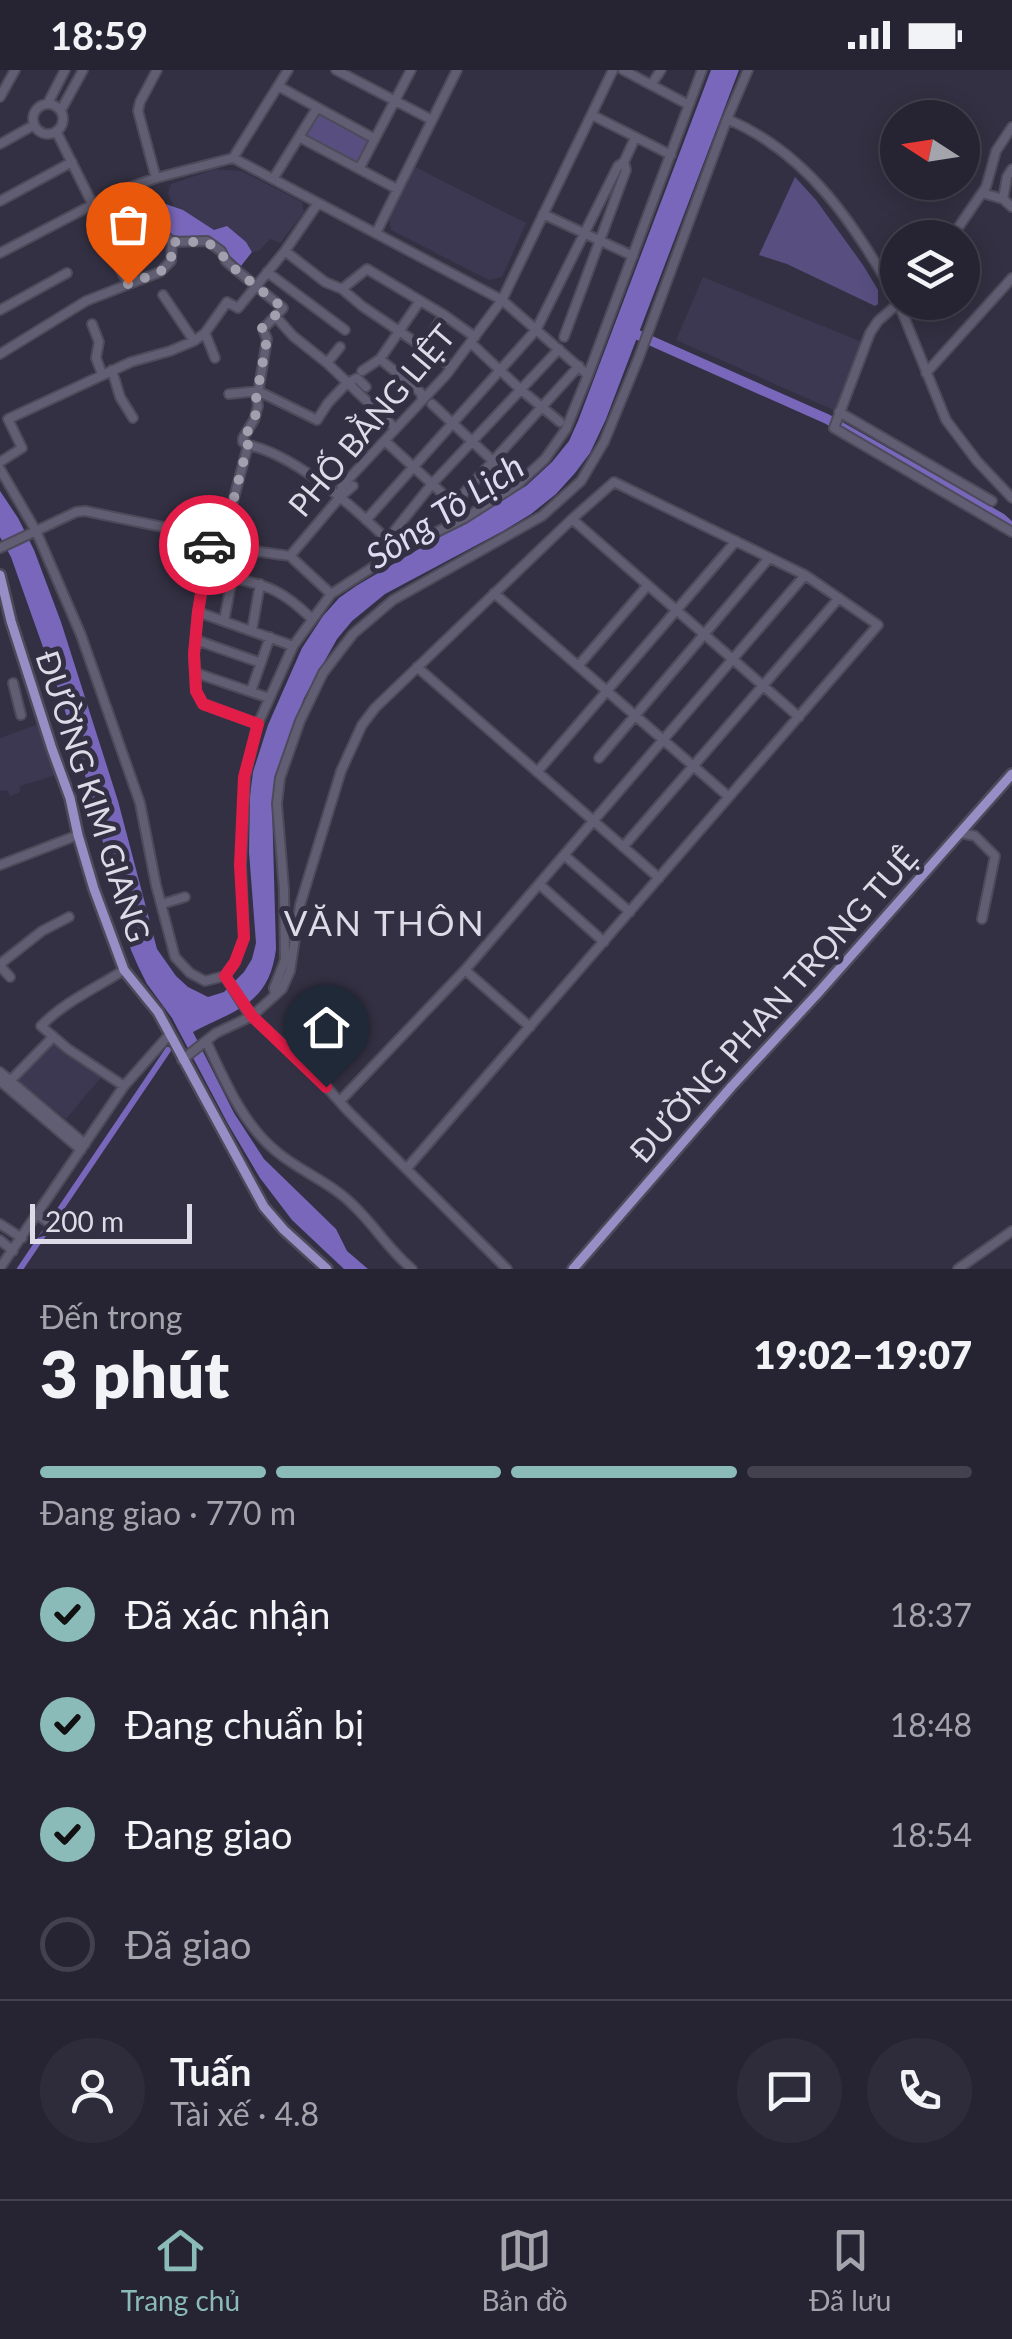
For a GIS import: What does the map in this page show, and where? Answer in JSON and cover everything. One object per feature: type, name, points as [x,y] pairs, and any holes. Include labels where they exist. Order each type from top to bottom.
[{"type":"main road","name":"ĐƯỜNG KIM GIANG","points":[[0,575],[70,798],[94,889],[124,970],[158,1012],[185,1057],[264,1207],[327,1269]]},
{"type":"main road","name":"ĐƯỜNG PHAN TRỌNG TUỆ","points":[[573,1269],[1012,774]]},
{"type":"street","points":[[0,97],[15,70]]},
{"type":"street","points":[[48,103],[65,70]]},
{"type":"street","points":[[61,110],[48,103],[40,106],[34,112],[34,125],[44,134],[56,132],[63,121],[61,110],[84,70]]},
{"type":"street","points":[[156,178],[138,111],[157,70]]},
{"type":"street","points":[[233,158],[288,70]]},
{"type":"street","points":[[336,70],[432,120]]},
{"type":"street","points":[[359,170],[411,70]]},
{"type":"street","points":[[376,233],[457,70]]},
{"type":"street","name":"PHỐ BẰNG LIỆT","points":[[0,548],[76,512],[94,512],[202,535],[222,544],[290,556],[340,497],[342,486],[452,367],[502,300],[613,70]]},
{"type":"street","points":[[623,70],[688,105]]},
{"type":"street","points":[[651,85],[661,70]]},
{"type":"street","points":[[227,980],[244,938],[240,865],[244,777],[258,724],[293,646],[331,594],[398,551],[464,518],[518,484],[545,459],[566,429],[588,375],[702,70]]},
{"type":"street","points":[[275,995],[285,960],[277,804],[280,778],[300,721],[323,673],[353,634],[393,600],[542,516],[581,481],[604,442],[639,357],[748,70]]},
{"type":"street","points":[[278,86],[375,140]]},
{"type":"street","points":[[273,179],[317,108]]},
{"type":"street","points":[[592,115],[671,155]]},
{"type":"street","points":[[727,119],[784,152],[811,175],[880,270]]},
{"type":"street","points":[[0,144],[34,125]]},
{"type":"street","points":[[963,220],[982,193],[996,151],[1012,127]]},
{"type":"street","points":[[56,132],[92,203]]},
{"type":"street","points":[[299,137],[397,189]]},
{"type":"street","points":[[366,520],[536,330],[618,166],[636,138]]},
{"type":"street","points":[[0,253],[117,192],[233,158],[502,300],[588,375]]},
{"type":"street","points":[[0,201],[72,162]]},
{"type":"street","points":[[564,337],[626,170],[624,162]]},
{"type":"street","points":[[1003,199],[1012,169]]},
{"type":"street","points":[[117,192],[172,242],[207,242],[220,251],[226,261],[283,308],[262,328],[267,339],[254,420],[243,442],[291,464],[340,497],[398,551]]},
{"type":"street","points":[[982,193],[1003,199],[1012,207]]},
{"type":"street","points":[[227,980],[205,981],[175,957],[140,804],[81,635],[0,466],[22,448],[8,418],[107,372],[170,351],[206,333],[227,302],[238,308],[318,203]]},
{"type":"street","points":[[543,214],[633,256]]},
{"type":"street","points":[[0,354],[86,301],[160,272],[171,261],[172,242]]},
{"type":"street","points":[[284,251],[452,367]]},
{"type":"street","points":[[118,265],[128,284]]},
{"type":"street","points":[[342,289],[367,269],[444,315],[560,422]]},
{"type":"street","points":[[267,272],[345,330]]},
{"type":"street","points":[[0,310],[67,273]]},
{"type":"street","points":[[926,373],[1012,278]]},
{"type":"street","points":[[164,296],[194,341]]},
{"type":"street","points":[[362,371],[380,359],[420,301]]},
{"type":"street","points":[[423,346],[444,315]]},
{"type":"street","points":[[276,317],[395,428]]},
{"type":"street","points":[[880,319],[870,334],[834,428],[969,498],[992,501]]},
{"type":"street","points":[[906,320],[946,420],[1012,498]]},
{"type":"street","points":[[92,324],[98,342],[96,358],[133,418]]},
{"type":"street","points":[[206,333],[215,358]]},
{"type":"street","points":[[327,363],[340,348]]},
{"type":"street","points":[[387,540],[432,484],[558,348]]},
{"type":"street","points":[[380,359],[421,393],[422,400]]},
{"type":"street","points":[[454,504],[579,366]]},
{"type":"street","points":[[229,394],[258,391],[317,420],[347,383],[357,378],[366,387]]},
{"type":"street","points":[[432,404],[508,474]]},
{"type":"street","points":[[837,419],[969,498],[1012,532]]},
{"type":"street","points":[[385,442],[454,504],[464,518]]},
{"type":"street","points":[[222,544],[248,444]]},
{"type":"street","points":[[185,1057],[282,989],[290,972],[300,905],[341,771],[362,725],[494,593],[614,482],[805,575],[878,625],[407,1168]]},
{"type":"street","points":[[340,497],[353,486]]},
{"type":"street","points":[[572,519],[800,716]]},
{"type":"street","points":[[210,541],[198,612],[196,691],[203,704],[258,724]]},
{"type":"street","points":[[537,772],[736,541]]},
{"type":"street","points":[[224,621],[238,547]]},
{"type":"street","points":[[290,556],[331,594]]},
{"type":"street","points":[[600,758],[769,558]]},
{"type":"street","points":[[340,1101],[465,970],[805,575]]},
{"type":"street","points":[[232,578],[260,584],[290,597],[312,618]]},
{"type":"street","points":[[252,630],[260,584]]},
{"type":"street","points":[[578,666],[648,585]]},
{"type":"street","points":[[494,593],[729,797]]},
{"type":"street","points":[[623,847],[839,598]]},
{"type":"street","points":[[198,612],[293,646]]},
{"type":"street","points":[[251,691],[270,636]]},
{"type":"street","points":[[196,640],[261,663]]},
{"type":"street","points":[[417,668],[659,878]]},
{"type":"street","points":[[196,673],[269,698]]},
{"type":"street","points":[[12,683],[21,715]]},
{"type":"street","points":[[960,833],[974,836],[995,856],[982,918]]},
{"type":"street","points":[[0,865],[78,835]]},
{"type":"street","points":[[564,855],[630,912]]},
{"type":"street","points":[[538,886],[604,942]]},
{"type":"street","points":[[162,904],[185,897]]},
{"type":"street","points":[[10,977],[0,965],[42,931],[69,917]]},
{"type":"street","points":[[124,970],[62,1007],[40,1026],[124,1086]]},
{"type":"street","points":[[465,970],[530,1027]]},
{"type":"street","points":[[227,980],[250,1013],[507,1269]]},
{"type":"street","points":[[0,1268],[40,1217],[124,1086],[169,1036]]},
{"type":"street","points":[[10,1081],[53,1037]]},
{"type":"street","points":[[204,1042],[252,1126],[276,1152],[354,1206],[393,1254],[412,1269]]},
{"type":"street","points":[[0,1072],[84,1146]]},
{"type":"street","points":[[0,1081],[84,1146]]},
{"type":"street","points":[[40,1217],[55,1227]]},
{"type":"street","points":[[0,1224],[22,1238]]},
{"type":"street","points":[[958,1269],[1012,1231]]},
{"type":"street","points":[[0,1240],[13,1251]]},
{"type":"shaded area","points":[[711,70],[739,70],[590,453],[556,494],[531,514],[385,594],[337,639],[304,698],[276,773],[272,804],[276,949],[272,968],[258,994],[248,1003],[193,1032],[234,1113],[264,1159],[336,1229],[347,1251],[368,1269],[344,1269],[292,1220],[260,1178],[172,1018],[138,966],[60,695],[11,557],[0,537],[0,491],[34,550],[61,622],[118,801],[157,949],[188,987],[208,997],[224,992],[244,972],[256,943],[249,852],[253,772],[268,725],[302,648],[339,598],[526,486],[569,441]]},
{"type":"shaded area","points":[[317,108],[375,139],[359,169],[299,137]]},
{"type":"shaded area","points":[[413,166],[526,223],[502,277],[489,280],[391,230],[389,218]]},
{"type":"shaded area","points":[[215,169],[241,171],[302,202],[304,212],[280,243],[270,239],[259,251],[252,252],[246,242],[214,230],[174,207],[168,193],[171,184]]},
{"type":"shaded area","points":[[795,177],[863,265],[878,290],[875,306],[787,264],[759,255]]},
{"type":"shaded area","points":[[144,190],[214,230],[227,226],[252,252],[241,266],[221,248],[197,238],[170,235],[130,197]]},
{"type":"shaded area","points":[[703,277],[864,343],[838,412],[676,340]]},
{"type":"shaded area","points":[[39,724],[56,775],[20,786],[20,792],[10,796],[7,790],[0,791],[0,738]]},
{"type":"shaded area","points":[[54,1041],[81,1065],[85,1063],[103,1075],[66,1119],[16,1079]]},
{"type":"waterway","points":[[629,331],[827,419],[1001,518],[1012,528]]},
{"type":"waterway","points":[[20,1269],[168,1050]]},
{"type":"way so far","points":[[128,284],[160,272],[171,261],[172,242],[207,242],[283,308],[262,328],[267,339],[258,406],[244,438],[243,442],[248,444],[222,544],[210,541],[209,545]]},
{"type":"district","name":"VĂN THÔN","points":[[385,922]]},
{"type":"route","points":[[209,545],[194,654],[196,691],[203,704],[258,724],[244,777],[240,865],[244,938],[225,976],[252,1016],[326,1087]]},
{"type":"water label","name":"Sông Tô Lịch","points":[[444,510]]}]
